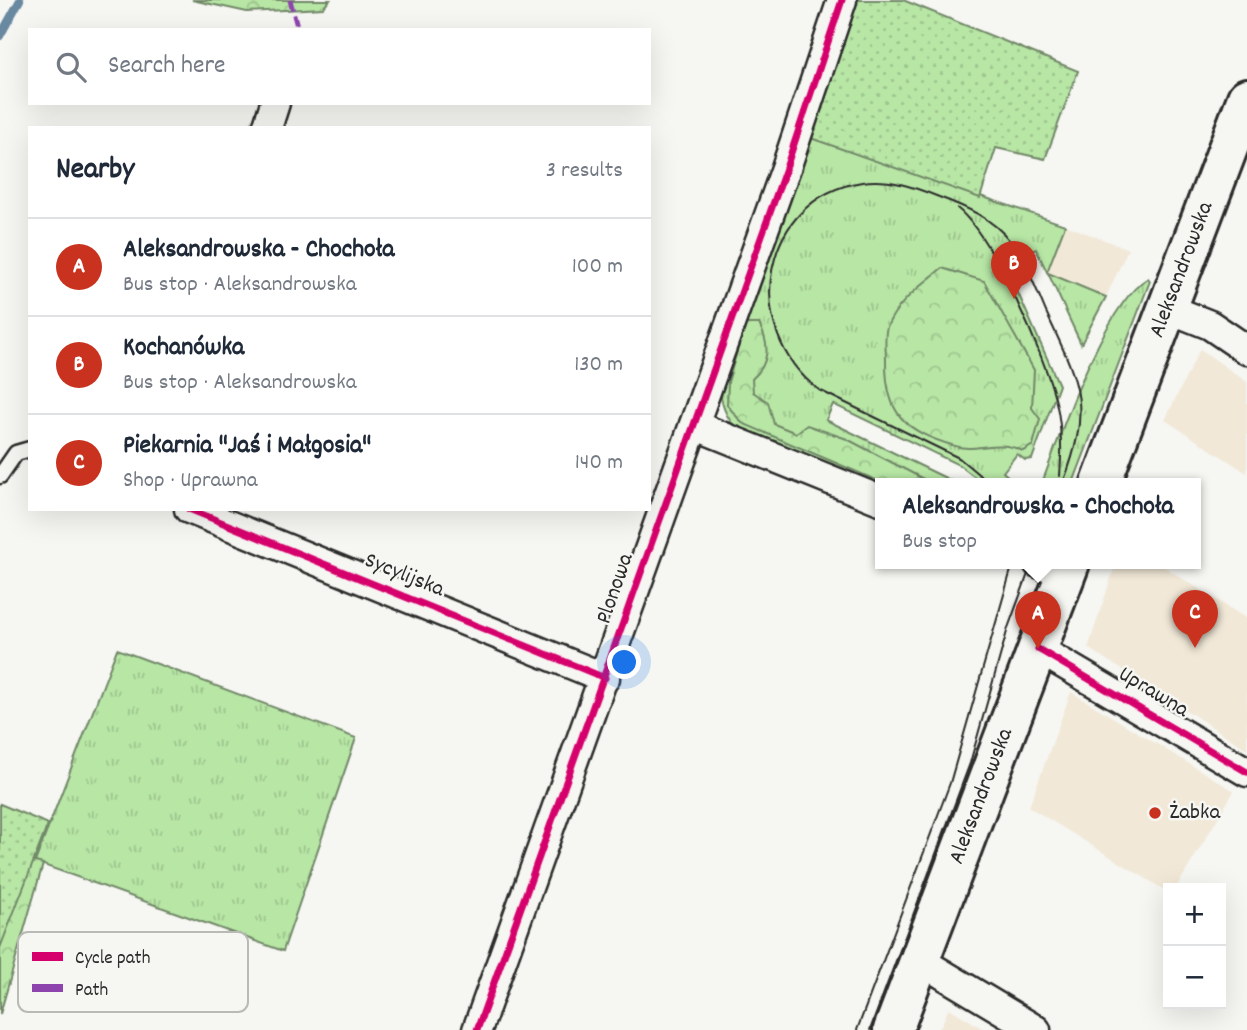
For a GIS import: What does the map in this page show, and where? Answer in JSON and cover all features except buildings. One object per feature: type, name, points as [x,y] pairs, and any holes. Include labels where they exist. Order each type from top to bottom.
[{"type":"main road","name":"Aleksandrowska","points":[[1103,478],[1247,98]]},
{"type":"main road","name":"Aleksandrowska","points":[[892,1030],[1038,649],[1058,569]]},
{"type":"street","name":"Plonowa","points":[[477,1030],[605,678],[842,0]]},
{"type":"street","points":[[268,126],[274,105]]},
{"type":"street","points":[[1167,309],[1210,325],[1247,350]]},
{"type":"street","points":[[694,425],[875,498]]},
{"type":"street","name":"Sycylijska","points":[[194,511],[605,678]]},
{"type":"street","name":"Uprawna","points":[[1038,649],[1247,772]]},
{"type":"street","points":[[919,960],[1036,1030]]},
{"type":"lane","points":[[0,476],[16,453],[28,450]]},
{"type":"shaded area","points":[[1065,225],[1128,249],[1106,297],[1047,272]]},
{"type":"shaded area","points":[[1200,349],[1247,382],[1247,473],[1165,420]]},
{"type":"shaded area","points":[[1114,569],[1168,569],[1247,619],[1247,749],[1088,648]]},
{"type":"shaded area","points":[[1071,692],[1234,791],[1179,883],[1163,883],[1163,889],[1029,807]]},
{"type":"shaded area","points":[[949,1008],[985,1030],[939,1030]]},
{"type":"green space","points":[[192,0],[330,0],[323,8],[247,12]]},
{"type":"green space","points":[[857,0],[903,0],[1078,71],[1045,159],[996,148],[980,198],[805,136]]},
{"type":"green space","points":[[805,136],[1065,225],[1047,272],[1036,249],[1024,254],[1020,270],[1010,275],[1059,385],[1032,459],[1025,460],[1017,454],[1003,472],[1010,478],[976,478],[959,465],[833,404],[826,420],[946,478],[875,478],[875,488],[738,431],[722,404],[719,384]]},
{"type":"green space","points":[[942,268],[984,281],[1034,370],[1032,408],[1040,419],[1033,445],[1023,451],[1004,446],[963,448],[937,440],[910,426],[894,407],[887,378],[887,327],[904,302]]},
{"type":"green space","points":[[1048,273],[1106,297],[1081,344]]},
{"type":"green space","points":[[1148,278],[1150,281],[1075,478],[1044,478],[1072,403],[1100,341],[1132,292]]},
{"type":"green space","points":[[745,324],[759,324],[765,339],[766,353],[762,367],[752,379],[753,392],[768,402],[774,424],[796,433],[807,425],[847,439],[921,478],[875,480],[742,423],[727,405],[728,382]]},
{"type":"green space","points":[[117,649],[356,738],[283,951],[248,938],[248,932],[230,932],[35,862]]},
{"type":"green space","points":[[0,804],[48,824],[0,948]]},
{"type":"green space","points":[[35,862],[43,864],[24,932],[18,932],[18,951],[0,1014],[0,881]]},
{"type":"waterway","points":[[0,36],[20,0]]},
{"type":"tram line","points":[[983,478],[959,458],[819,390],[794,364],[778,334],[771,302],[772,270],[782,239],[801,213],[828,193],[862,182],[901,184],[969,209],[995,226],[1010,241],[1026,266],[1074,377],[1080,414],[1078,434],[1065,478]]},
{"type":"tram line","points":[[957,208],[971,222],[1001,270],[1041,356],[1058,411],[1061,439],[1060,476]]},
{"type":"tram line","points":[[857,1030],[950,783],[1011,569]]},
{"type":"tram line","points":[[870,1030],[970,763],[1008,628],[1030,569]]},
{"type":"marked path","points":[[290,0],[297,28]]},
{"type":"cycle path","points":[[477,1030],[786,168],[842,0]]},
{"type":"cycle path","points":[[194,511],[605,678]]},
{"type":"cycle path","points":[[1038,649],[1247,772]]},
{"type":"place","name":"Kochanówka","points":[[1014,299]]},
{"type":"place","name":"Piekarnia \"Jaś i Małgosia\"","points":[[1195,648]]},
{"type":"place","name":"Aleksandrowska - Chochoła","points":[[1038,649]]},
{"type":"place","name":"Żabka","points":[[1155,813]]}]
